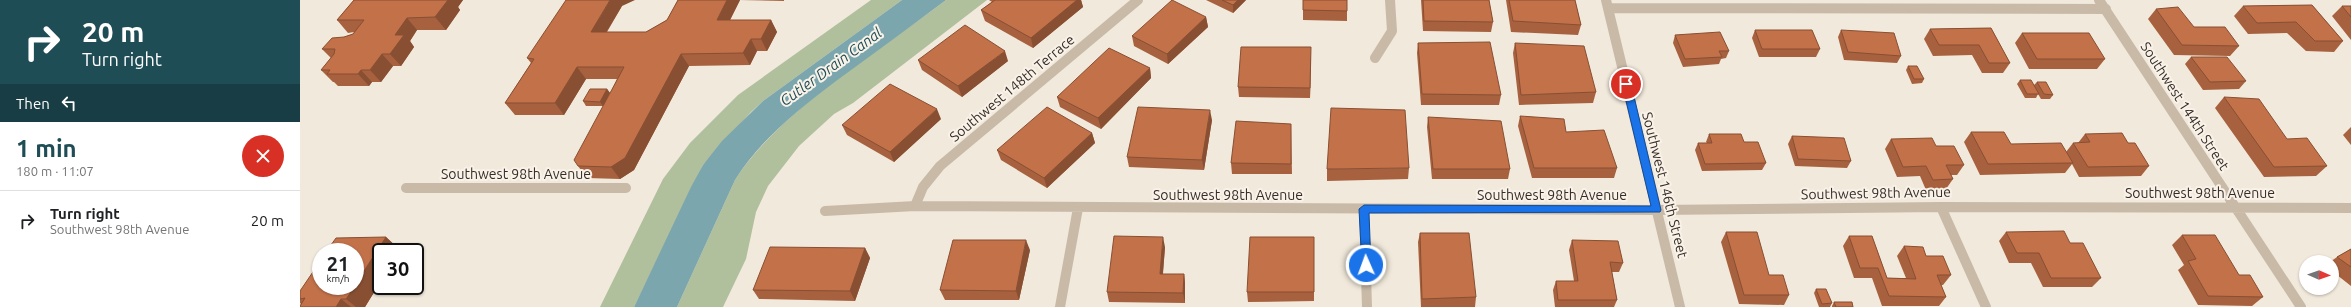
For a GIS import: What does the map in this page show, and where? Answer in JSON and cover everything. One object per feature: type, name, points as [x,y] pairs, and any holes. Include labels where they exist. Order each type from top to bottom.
[{"type":"street","name":"Southwest 148th Terrace","points":[[916,206],[924,187],[940,166],[1138,0]]},
{"type":"street","points":[[1375,58],[1392,30],[1390,0]]},
{"type":"street","name":"Southwest 144th Street","points":[[2100,0],[2234,207],[2301,307]]},
{"type":"street","points":[[1607,4],[2106,9]]},
{"type":"street","name":"Southwest 146th Street","points":[[1607,4],[1680,307]]},
{"type":"street","name":"Southwest 98th Avenue","points":[[406,188],[626,188]]},
{"type":"street","name":"Southwest 98th Avenue","points":[[825,211],[916,206],[1657,210],[1941,207],[2351,208]]},
{"type":"street","points":[[1941,207],[1986,307]]},
{"type":"street","points":[[1060,307],[1078,208]]},
{"type":"street","points":[[1364,209],[1367,307]]},
{"type":"green space","points":[[871,0],[902,0],[763,101],[751,112],[703,165],[634,307],[600,307],[663,179],[690,143],[738,95]]},
{"type":"green space","points":[[946,0],[987,0],[853,103],[834,114],[799,146],[768,186],[756,212],[746,259],[723,307],[677,307],[735,180],[754,154],[804,106],[832,83]]},
{"type":"water","name":"Cutler Drain Canal","points":[[902,0],[946,0],[794,114],[756,151],[735,180],[677,307],[634,307],[691,187],[703,165],[722,141],[763,101]]},
{"type":"building","points":[[354,0],[448,0],[435,17],[407,18],[395,35],[404,35],[390,54],[382,54],[370,70],[361,70],[358,74],[327,74],[330,70],[321,70],[334,54],[335,49],[322,49],[332,38],[344,37],[353,34],[364,20],[337,20]]},
{"type":"building","points":[[566,0],[610,0],[591,32],[646,32],[667,20],[678,0],[727,0],[717,20],[771,20],[761,39],[751,39],[743,53],[681,54],[625,158],[611,167],[578,166],[574,160],[624,67],[577,67],[555,103],[505,103],[534,59],[527,58]]},
{"type":"building","points":[[995,0],[1077,0],[1031,38],[981,10]]},
{"type":"building","points":[[1172,0],[1206,17],[1167,54],[1132,36]]},
{"type":"building","points":[[1222,0],[1238,0],[1233,5]]},
{"type":"building","points":[[1303,0],[1347,0],[1347,11],[1303,10]]},
{"type":"building","points":[[1423,0],[1489,0],[1493,22],[1424,21]]},
{"type":"building","points":[[1509,0],[1575,0],[1581,25],[1513,21]]},
{"type":"building","points":[[2312,5],[2343,41],[2315,41],[2296,22],[2257,23],[2243,6]]},
{"type":"building","points":[[2342,6],[2351,6],[2351,17]]},
{"type":"building","points":[[2178,7],[2194,27],[2225,27],[2239,46],[2182,45],[2156,9]]},
{"type":"building","points":[[965,25],[1005,51],[958,86],[918,60]]},
{"type":"building","points":[[1991,28],[2010,63],[1989,63],[1979,45],[1939,45],[1930,29]]},
{"type":"building","points":[[1755,30],[1812,30],[1820,49],[1762,49]]},
{"type":"building","points":[[1841,30],[1894,33],[1901,56],[1848,52]]},
{"type":"building","points":[[1720,32],[1729,51],[1719,51],[1722,57],[1685,59],[1675,35]]},
{"type":"building","points":[[2022,33],[2089,33],[2105,59],[2037,59]]},
{"type":"building","points":[[1490,42],[1501,95],[1422,94],[1418,43]]},
{"type":"building","points":[[1515,43],[1584,46],[1596,92],[1521,95]]},
{"type":"building","points":[[1241,47],[1311,47],[1310,88],[1238,87]]},
{"type":"building","points":[[1109,48],[1150,68],[1098,118],[1057,97]]},
{"type":"building","points":[[2191,57],[2227,57],[2246,81],[2210,82]]},
{"type":"building","points":[[1908,66],[1917,66],[1924,79],[1914,79]]},
{"type":"building","points":[[2020,80],[2031,80],[2039,94],[2027,94]]},
{"type":"building","points":[[2037,82],[2046,82],[2053,95],[2044,94]]},
{"type":"building","points":[[890,84],[937,109],[890,152],[842,125]]},
{"type":"building","points":[[590,89],[607,89],[600,102],[583,101]]},
{"type":"building","points":[[2224,97],[2259,99],[2287,139],[2307,138],[2327,166],[2274,167]]},
{"type":"building","points":[[1047,107],[1092,133],[1044,178],[997,150]]},
{"type":"building","points":[[1138,107],[1210,110],[1202,160],[1127,157]]},
{"type":"building","points":[[1331,108],[1405,110],[1409,168],[1327,169]]},
{"type":"building","points":[[1520,116],[1564,119],[1566,132],[1604,130],[1617,168],[1534,168]]},
{"type":"building","points":[[1428,117],[1501,121],[1510,169],[1433,169]]},
{"type":"building","points":[[1236,121],[1291,124],[1291,164],[1231,163]]},
{"type":"building","points":[[1971,132],[2004,132],[2011,144],[2061,143],[2073,163],[1988,164]]},
{"type":"building","points":[[2122,133],[2128,143],[2135,143],[2149,166],[2088,167],[2073,143],[2090,142],[2085,134]]},
{"type":"building","points":[[1709,134],[1741,134],[1744,142],[1758,142],[1766,163],[1705,164],[1698,143],[1712,143]]},
{"type":"building","points":[[1792,136],[1844,138],[1851,161],[1798,159]]},
{"type":"building","points":[[1932,138],[1936,146],[1954,146],[1964,165],[1946,165],[1953,179],[1933,180],[1926,166],[1903,167],[1891,139]]},
{"type":"building","points":[[2064,231],[2070,243],[2083,243],[2101,278],[2051,278],[2039,253],[2017,253],[2006,232]]},
{"type":"building","points":[[1726,232],[1757,232],[1769,275],[1783,275],[1789,295],[1744,295]]},
{"type":"building","points":[[1420,233],[1469,233],[1476,297],[1422,299]]},
{"type":"building","points":[[2182,235],[2215,235],[2239,275],[2250,275],[2263,297],[2208,296],[2188,261],[2196,259]]},
{"type":"building","points":[[1114,236],[1163,237],[1160,274],[1184,274],[1183,293],[1107,292]]},
{"type":"building","points":[[1849,236],[1872,236],[1887,278],[1916,279],[1904,246],[1923,247],[1926,256],[1943,256],[1951,275],[1937,275],[1946,297],[1889,296],[1878,268],[1860,268]]},
{"type":"building","points":[[386,237],[382,243],[372,243],[372,259],[364,271],[364,243],[332,243],[336,238]]},
{"type":"building","points":[[1250,237],[1314,237],[1314,292],[1247,292]]},
{"type":"building","points":[[953,240],[1026,240],[1016,291],[940,290]]},
{"type":"building","points":[[1572,240],[1618,241],[1623,263],[1610,262],[1617,300],[1558,300],[1556,281],[1578,281]]},
{"type":"building","points":[[770,247],[865,248],[850,291],[753,290]]},
{"type":"building","points":[[2351,249],[2351,267],[2339,258],[2339,256]]},
{"type":"building","points":[[312,273],[312,295],[349,295],[346,299],[341,299],[336,307],[300,307],[305,298],[300,299],[300,291]]},
{"type":"building","points":[[1816,289],[1826,289],[1832,303],[1822,304]]},
{"type":"building","points":[[1834,302],[1852,302],[1853,307],[1836,307]]},
{"type":"route","points":[[1366,265],[1364,209],[1657,210],[1626,84]]}]
